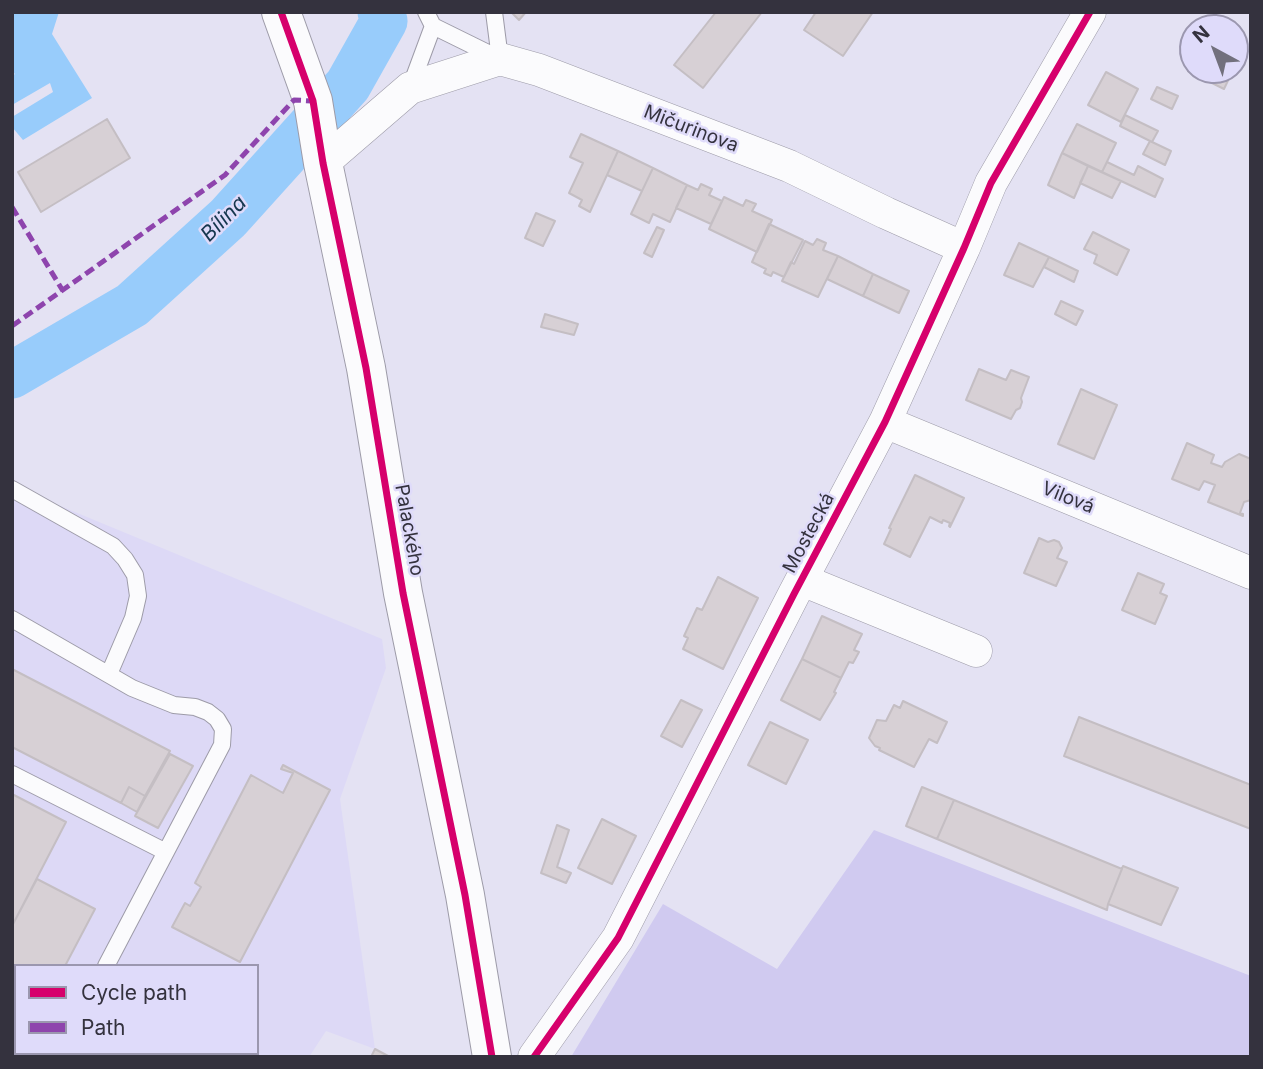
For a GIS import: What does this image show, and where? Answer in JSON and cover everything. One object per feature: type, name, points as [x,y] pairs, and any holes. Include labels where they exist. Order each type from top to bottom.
[{"type":"street","name":"Palackého","points":[[281,12],[313,101],[323,163],[366,368],[403,593],[465,895],[492,1057]]},
{"type":"street","name":"Mostecká","points":[[534,1057],[618,938],[885,422],[991,183],[1090,12]]},
{"type":"street","points":[[323,163],[410,88],[500,59]]},
{"type":"street","name":"Mičurinova","points":[[500,59],[539,70],[789,166],[886,214],[964,248]]},
{"type":"street","name":"Vilová","points":[[885,422],[1251,573]]},
{"type":"street","points":[[802,580],[976,651]]},
{"type":"lane","points":[[494,12],[500,59]]},
{"type":"lane","points":[[410,88],[430,19],[500,59]]},
{"type":"lane","points":[[12,489],[113,546],[135,575],[138,596],[133,618],[109,674]]},
{"type":"lane","points":[[12,619],[132,688],[174,705],[195,707],[208,712],[217,719],[223,729],[222,745],[107,964]]},
{"type":"lane","points":[[12,774],[166,852]]},
{"type":"shaded area","points":[[12,486],[382,639],[386,668],[340,799],[375,1049],[326,1031],[309,1057],[12,1057]]},
{"type":"shaded area","points":[[874,830],[1251,976],[1251,1057],[571,1057],[663,904],[777,969]]},
{"type":"water","points":[[12,12],[59,12],[52,34],[92,98],[23,140],[12,127],[12,117],[53,92],[50,83],[12,105],[12,76],[15,74],[12,71]]},
{"type":"building","points":[[511,12],[526,12],[519,20]]},
{"type":"building","points":[[716,12],[762,12],[703,88],[674,65]]},
{"type":"building","points":[[816,12],[873,12],[843,56],[804,30]]},
{"type":"building","points":[[1106,72],[1138,89],[1121,122],[1088,105]]},
{"type":"building","points":[[1214,84],[1226,84],[1224,89]]},
{"type":"building","points":[[1157,87],[1178,96],[1172,109],[1151,99]]},
{"type":"building","points":[[1125,115],[1158,131],[1152,142],[1120,126]]},
{"type":"building","points":[[107,119],[130,158],[41,212],[18,172]]},
{"type":"building","points":[[1077,124],[1116,143],[1102,172],[1062,153]]},
{"type":"building","points":[[581,134],[618,151],[590,212],[579,206],[582,200],[569,193],[583,163],[570,157]]},
{"type":"building","points":[[1150,141],[1171,151],[1165,165],[1143,154]]},
{"type":"building","points":[[618,151],[653,168],[642,191],[607,175]]},
{"type":"building","points":[[1062,153],[1088,166],[1074,198],[1048,185]]},
{"type":"building","points":[[1107,162],[1134,175],[1138,166],[1163,179],[1155,197],[1102,172]]},
{"type":"building","points":[[1088,166],[1121,181],[1112,198],[1080,183]]},
{"type":"building","points":[[653,168],[687,185],[670,222],[653,214],[649,223],[631,214]]},
{"type":"building","points":[[701,184],[712,189],[709,195],[722,201],[711,224],[676,208],[687,185],[698,190]]},
{"type":"building","points":[[724,197],[743,206],[746,200],[756,204],[752,211],[772,220],[757,252],[709,229]]},
{"type":"building","points":[[536,213],[555,221],[543,246],[525,238]]},
{"type":"building","points":[[769,224],[803,240],[784,277],[773,272],[771,276],[764,273],[766,269],[752,262]]},
{"type":"building","points":[[657,227],[664,230],[652,257],[644,253]]},
{"type":"building","points":[[1093,232],[1129,250],[1117,275],[1094,263],[1097,255],[1084,249]]},
{"type":"building","points":[[817,239],[826,243],[823,250],[838,256],[818,297],[782,281],[805,241],[813,245]]},
{"type":"building","points":[[1019,243],[1049,257],[1033,287],[1004,275]]},
{"type":"building","points":[[838,256],[873,274],[863,296],[827,279]]},
{"type":"building","points":[[1049,257],[1078,271],[1074,282],[1044,267]]},
{"type":"building","points":[[873,274],[909,291],[899,313],[863,296]]},
{"type":"building","points":[[1061,301],[1083,311],[1076,325],[1055,314]]},
{"type":"building","points":[[545,314],[578,324],[574,335],[541,327]]},
{"type":"building","points":[[979,369],[1006,380],[1011,370],[1029,377],[1020,408],[1011,419],[966,400]]},
{"type":"building","points":[[1081,389],[1117,405],[1094,459],[1058,444]]},
{"type":"building","points":[[1187,443],[1214,455],[1211,463],[1222,467],[1225,462],[1239,454],[1251,459],[1251,500],[1244,502],[1240,513],[1243,516],[1208,502],[1215,485],[1204,481],[1199,490],[1172,479]]},
{"type":"building","points":[[915,475],[964,498],[950,527],[950,523],[943,520],[942,523],[930,517],[910,557],[884,544]]},
{"type":"building","points":[[1039,538],[1048,542],[1059,542],[1062,548],[1057,558],[1067,562],[1056,586],[1024,573]]},
{"type":"building","points":[[1138,573],[1164,584],[1160,593],[1167,596],[1155,624],[1122,610]]},
{"type":"building","points":[[718,577],[758,598],[723,669],[683,649],[688,638],[684,636],[697,608],[702,610]]},
{"type":"building","points":[[822,616],[862,634],[854,650],[859,652],[853,663],[849,662],[841,678],[802,659]]},
{"type":"building","points":[[802,659],[841,678],[834,692],[836,693],[820,720],[781,700]]},
{"type":"building","points":[[12,669],[170,751],[145,796],[129,787],[121,803],[12,747]]},
{"type":"building","points":[[681,700],[702,710],[682,747],[661,736]]},
{"type":"building","points":[[903,701],[947,722],[937,743],[929,739],[914,767],[879,750],[869,738],[877,720],[886,721],[894,705],[900,708]]},
{"type":"building","points":[[1079,717],[1251,785],[1251,829],[1064,756]]},
{"type":"building","points":[[770,722],[808,740],[786,784],[748,765]]},
{"type":"building","points":[[170,754],[193,766],[158,828],[135,816]]},
{"type":"building","points":[[283,765],[330,790],[240,962],[172,927],[185,903],[190,906],[201,887],[195,883],[251,775],[283,793],[293,773],[281,769]]},
{"type":"building","points":[[129,787],[145,796],[137,812],[121,803]]},
{"type":"building","points":[[922,787],[954,800],[937,839],[906,826]]},
{"type":"building","points":[[12,794],[66,822],[12,926]]},
{"type":"building","points":[[954,800],[1122,869],[1107,910],[937,839]]},
{"type":"building","points":[[602,819],[636,836],[612,884],[578,868]]},
{"type":"building","points":[[557,825],[569,830],[557,867],[571,873],[566,883],[541,873]]},
{"type":"building","points":[[1123,866],[1178,888],[1161,925],[1108,904]]},
{"type":"building","points":[[37,879],[95,909],[66,964],[14,964],[16,1057],[12,1057],[12,926]]},
{"type":"building","points":[[375,1049],[390,1057],[371,1057]]},
{"type":"waterway","name":"Bílina","points":[[12,375],[132,305],[228,218],[348,85],[384,21],[381,12]]},
{"type":"marked path","points":[[12,326],[225,175],[294,100],[313,101]]},
{"type":"marked path","points":[[12,207],[63,291]]},
{"type":"cycle path","points":[[281,12],[313,101],[323,163],[366,368],[403,593],[465,895],[492,1057]]},
{"type":"cycle path","points":[[534,1057],[618,938],[885,422],[991,183],[1090,12]]}]
